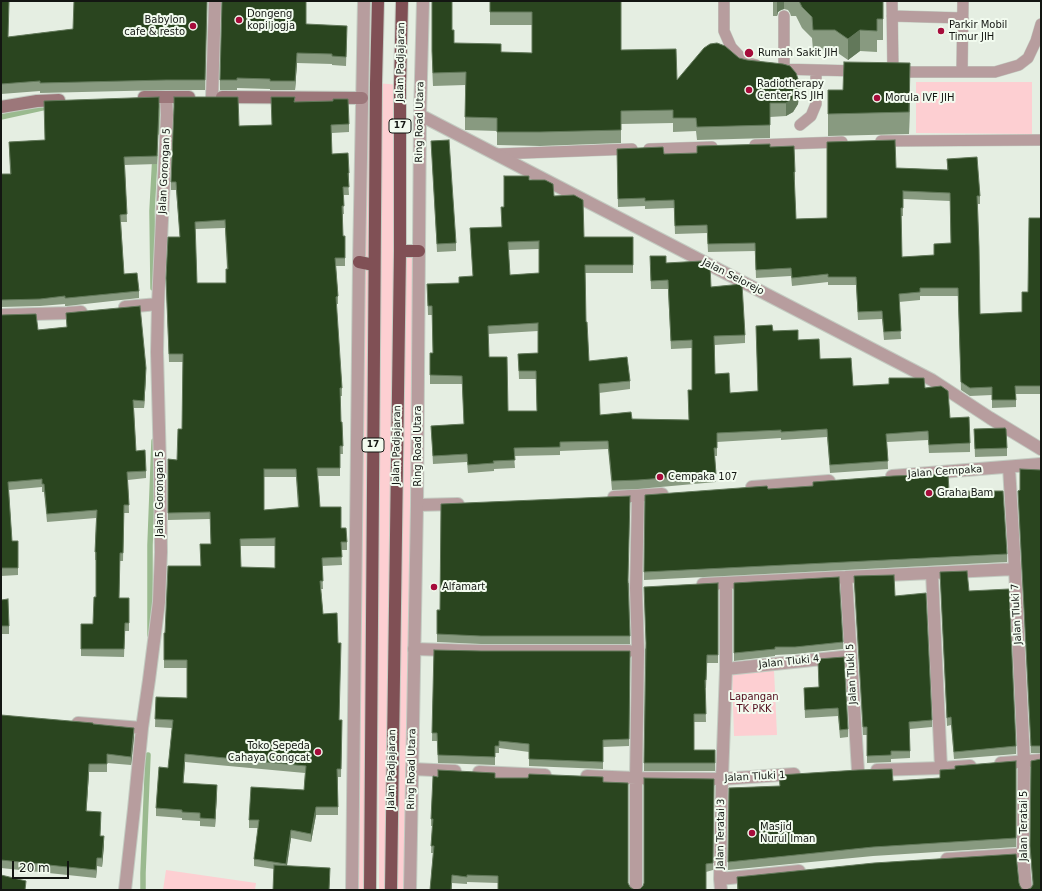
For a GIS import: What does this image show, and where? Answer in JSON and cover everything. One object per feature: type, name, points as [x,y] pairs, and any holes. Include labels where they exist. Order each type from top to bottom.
[{"type":"highway","name":"17","points":[[370,890],[374,265],[378,1]]},
{"type":"highway","name":"Jalan Padjajaran","points":[[391,890],[402,1]]},
{"type":"highway","points":[[400,251],[418,251]]},
{"type":"highway","points":[[359,262],[374,265]]},
{"type":"main road","points":[[135,98],[362,98]]},
{"type":"main road","points":[[1,107],[37,101],[74,100]]},
{"type":"street","points":[[212,97],[215,1]]},
{"type":"street","points":[[352,890],[359,262],[364,1]]},
{"type":"street","name":"Ring Road Utara","points":[[410,890],[417,505],[418,251],[423,1]]},
{"type":"street","name":"Jalan Gorongan 5","points":[[125,890],[142,728],[159,602],[160,474],[157,352],[158,304],[168,115],[166,97]]},
{"type":"street","name":"Jalan Selorejo","points":[[420,115],[932,380],[1041,449]]},
{"type":"street","points":[[112,309],[158,304]]},
{"type":"street","points":[[1,315],[90,311]]},
{"type":"street","name":"Jalan Cempaka","points":[[883,477],[1009,468],[1041,464]]},
{"type":"street","name":"Jalan Tluki 7","points":[[1009,468],[1024,762]]},
{"type":"street","points":[[740,488],[843,480]]},
{"type":"street","points":[[606,497],[677,493]]},
{"type":"street","points":[[636,890],[638,651],[636,588],[638,496]]},
{"type":"street","points":[[417,505],[472,503]]},
{"type":"street","points":[[689,585],[846,576],[1015,569]]},
{"type":"street","points":[[932,573],[941,768]]},
{"type":"street","name":"Jalan Tluki 5","points":[[846,576],[858,771]]},
{"type":"street","name":"Jalan Teratai 3","points":[[720,884],[726,669],[726,583]]},
{"type":"street","points":[[636,588],[651,587]]},
{"type":"street","points":[[414,649],[481,651],[638,651]]},
{"type":"street","name":"Jalan Tluki 4","points":[[726,669],[851,656]]},
{"type":"street","points":[[64,721],[142,728]]},
{"type":"street","points":[[843,772],[941,768],[1041,760]]},
{"type":"street","name":"Jalan Teratai 5","points":[[1024,762],[1023,854],[1026,890]]},
{"type":"street","points":[[412,769],[556,775]]},
{"type":"street","name":"Jalan Tluki 1","points":[[572,776],[722,779],[805,774]]},
{"type":"street","points":[[936,859],[1023,854]]},
{"type":"street","points":[[720,884],[812,870]]},
{"type":"lane","points":[[724,1],[724,31],[731,48],[745,62],[768,68],[784,70],[870,72]]},
{"type":"lane","points":[[892,1],[889,72],[995,72],[1019,65],[1028,58],[1036,41],[1041,24]]},
{"type":"lane","points":[[962,72],[963,1]]},
{"type":"lane","points":[[784,16],[784,70]]},
{"type":"lane","points":[[892,16],[963,18]]},
{"type":"lane","points":[[800,125],[811,116],[816,104],[816,70]]},
{"type":"lane","points":[[872,141],[1041,140]]},
{"type":"lane","points":[[744,146],[856,142]]},
{"type":"lane","points":[[497,154],[720,146]]},
{"type":"green space","points":[[916,82],[1032,82],[1032,134],[916,133]]},
{"type":"green space","points":[[376,83],[400,85],[390,890],[379,890],[376,137],[370,890],[352,890],[362,98]]},
{"type":"green space","points":[[400,251],[419,251],[409,890],[394,890]]},
{"type":"green space","name":"Lapangan TK PKK","points":[[774,670],[777,735],[734,736],[732,672]]},
{"type":"green space","points":[[166,870],[256,883],[255,890],[163,890]]},
{"type":"building","points":[[1,1],[9,1],[8,37],[73,29],[74,1],[207,1],[205,80],[40,83],[40,81],[1,84]]},
{"type":"building","points":[[222,1],[306,1],[306,24],[347,26],[346,57],[332,56],[332,54],[297,53],[295,81],[270,81],[270,79],[237,78],[237,80],[220,80]]},
{"type":"building","points":[[432,1],[452,1],[452,30],[454,30],[454,43],[501,44],[501,52],[532,53],[532,12],[490,12],[490,1],[621,1],[621,50],[676,49],[677,80],[704,48],[710,44],[717,43],[725,46],[739,58],[790,66],[796,73],[799,82],[798,91],[793,99],[786,103],[770,103],[770,125],[697,127],[696,118],[673,118],[673,110],[621,111],[621,130],[497,132],[497,118],[465,117],[466,72],[433,73]]},
{"type":"building","points":[[799,1],[883,1],[883,19],[877,19],[877,31],[860,30],[848,39],[835,30],[813,30],[812,17],[802,7]]},
{"type":"building","points":[[844,62],[910,63],[909,112],[828,114],[828,90],[843,90]]},
{"type":"building","points":[[159,97],[157,156],[124,157],[127,214],[120,215],[124,274],[137,273],[139,291],[67,298],[65,298],[65,296],[40,299],[1,300],[1,174],[11,174],[9,142],[45,140],[44,101]]},
{"type":"building","points":[[174,97],[238,97],[239,126],[272,125],[271,97],[295,97],[294,102],[348,99],[349,124],[331,125],[332,154],[348,153],[349,173],[349,187],[343,187],[344,206],[342,206],[343,236],[345,236],[345,258],[335,258],[342,388],[340,388],[343,446],[340,446],[340,468],[317,468],[320,507],[341,507],[341,528],[346,528],[347,542],[341,542],[342,557],[322,558],[323,581],[320,581],[323,614],[337,613],[338,643],[341,643],[339,720],[342,720],[341,769],[337,769],[338,807],[316,807],[311,834],[291,830],[286,864],[254,859],[259,820],[249,820],[251,787],[304,790],[306,766],[185,754],[183,783],[217,785],[215,819],[200,818],[200,813],[156,808],[159,767],[168,768],[173,720],[155,719],[156,697],[187,698],[187,660],[164,660],[168,566],[201,566],[200,544],[211,544],[210,512],[168,513],[168,459],[177,460],[178,429],[182,429],[183,354],[169,354],[166,278],[168,237],[180,237],[176,182],[171,182]],"holes":[[[225,220],[228,269],[226,269],[226,283],[197,283],[195,222]],[[264,469],[296,469],[299,507],[264,510]],[[275,538],[275,568],[241,567],[240,539]]]},
{"type":"building","points":[[449,140],[456,243],[437,244],[431,141]]},
{"type":"building","points":[[895,140],[896,168],[948,170],[947,159],[977,157],[980,196],[977,196],[980,314],[1022,312],[1022,292],[1028,292],[1029,218],[1041,218],[1041,386],[1015,386],[1016,400],[992,400],[992,387],[970,388],[961,382],[958,288],[920,288],[920,292],[899,294],[901,331],[884,332],[882,311],[858,312],[856,277],[828,277],[828,274],[792,278],[791,268],[756,270],[755,243],[708,244],[707,225],[675,226],[674,200],[645,201],[645,198],[618,199],[617,149],[663,147],[664,154],[697,153],[697,146],[770,144],[770,147],[794,146],[796,219],[827,218],[827,142]],"holes":[[[903,191],[950,193],[951,243],[934,244],[934,255],[902,257],[901,208],[903,208]]]},
{"type":"building","points":[[504,176],[529,176],[529,180],[545,180],[553,184],[554,196],[574,195],[583,200],[584,237],[633,237],[633,265],[585,265],[586,322],[589,361],[627,357],[630,381],[599,384],[600,415],[631,412],[632,419],[689,420],[688,390],[692,390],[692,340],[671,341],[668,280],[651,281],[650,256],[666,256],[666,263],[702,261],[710,265],[711,287],[742,284],[745,335],[714,336],[715,374],[729,373],[730,393],[758,391],[756,326],[772,325],[773,331],[798,330],[798,340],[819,339],[820,359],[851,358],[853,386],[889,384],[889,378],[924,378],[925,388],[941,386],[948,391],[950,418],[969,417],[970,443],[929,445],[928,431],[886,434],[888,461],[830,465],[827,429],[781,432],[781,430],[717,433],[717,448],[714,448],[716,474],[612,481],[608,441],[560,442],[560,447],[514,448],[515,460],[493,461],[494,463],[468,465],[467,454],[433,456],[431,426],[464,424],[462,376],[430,375],[430,353],[433,353],[432,306],[428,306],[427,284],[459,283],[459,277],[473,276],[470,228],[502,227],[501,207],[504,207]],"holes":[[[539,241],[539,273],[510,275],[508,242]],[[538,323],[538,353],[518,354],[519,371],[536,371],[537,411],[508,411],[507,357],[489,357],[488,326]]]},
{"type":"building","points":[[140,306],[146,368],[144,401],[133,400],[136,451],[145,450],[146,471],[127,472],[129,505],[124,505],[123,553],[120,553],[119,598],[129,598],[129,623],[125,623],[124,649],[81,649],[81,624],[93,624],[94,597],[96,597],[95,552],[97,510],[47,514],[44,484],[42,484],[42,479],[8,482],[12,541],[18,541],[18,568],[1,568],[1,315],[36,314],[38,330],[67,327],[66,313]]},
{"type":"building","points":[[1005,428],[1007,448],[975,449],[974,429]]},
{"type":"building","points":[[1020,469],[1041,470],[1041,746],[1031,746],[1018,491],[1020,490]]},
{"type":"building","points":[[948,474],[949,491],[1003,491],[1007,554],[644,572],[645,495],[767,486],[768,489],[813,486],[813,482],[893,476]]},
{"type":"building","points":[[630,496],[628,580],[630,636],[481,636],[437,634],[437,610],[440,610],[441,504]]},
{"type":"building","points":[[967,571],[969,591],[1009,589],[1016,746],[954,752],[951,717],[947,718],[940,572]]},
{"type":"building","points":[[894,575],[895,596],[926,593],[932,720],[909,722],[910,751],[891,751],[891,755],[867,756],[867,727],[863,727],[854,576]]},
{"type":"building","points":[[839,577],[843,642],[795,647],[775,647],[775,649],[734,653],[734,583]]},
{"type":"building","points":[[718,583],[718,655],[707,655],[705,680],[706,714],[694,714],[694,750],[715,750],[715,763],[644,763],[646,643],[644,587]]},
{"type":"building","points":[[8,599],[9,626],[1,626],[1,600]]},
{"type":"building","points":[[434,650],[630,651],[629,739],[603,740],[603,762],[529,759],[529,744],[499,741],[499,746],[495,746],[495,757],[438,755],[437,733],[432,733]]},
{"type":"building","points":[[844,657],[848,729],[840,730],[838,708],[805,710],[804,688],[819,687],[818,659]]},
{"type":"building","points":[[1,715],[134,728],[131,757],[107,754],[107,764],[89,764],[86,811],[101,812],[100,836],[104,836],[102,858],[97,858],[96,870],[1,860]]},
{"type":"building","points":[[1041,759],[1041,890],[1026,890],[1031,888],[1033,885],[1030,846],[1031,761]]},
{"type":"building","points":[[1016,761],[1016,838],[873,847],[728,862],[729,788],[780,786],[779,775],[858,770],[892,769],[893,781],[940,778],[940,770],[955,769],[955,766]]},
{"type":"building","points":[[438,770],[495,773],[495,778],[528,778],[529,774],[603,777],[603,782],[628,783],[628,883],[630,887],[635,890],[498,890],[498,876],[467,875],[467,877],[452,875],[451,890],[430,890],[434,846],[431,846],[433,819],[431,819],[433,776],[438,777]]},
{"type":"building","points":[[644,778],[714,779],[713,863],[706,864],[706,890],[636,890],[640,889],[644,883]]},
{"type":"building","points":[[1016,854],[1019,883],[1022,889],[1026,890],[738,890],[737,877],[874,863]]},
{"type":"building","points":[[274,865],[330,868],[329,890],[273,890]]},
{"type":"building","points":[[1,875],[26,881],[25,890],[1,890]]},
{"type":"waterway","points":[[158,132],[162,103]]},
{"type":"waterway","points":[[1,117],[51,106]]},
{"type":"waterway","points":[[153,288],[152,211],[155,156]]},
{"type":"waterway","points":[[150,635],[150,545],[154,441]]},
{"type":"waterway","points":[[143,890],[148,755]]},
{"type":"place","name":"Dongeng kopi jogja","points":[[239,20]]},
{"type":"place","name":"Babylon cafe & resto","points":[[193,26]]},
{"type":"place","name":"Parkir Mobil Timur JIH","points":[[941,31]]},
{"type":"place","name":"Rumah Sakit JIH","points":[[749,53]]},
{"type":"place","name":"Radiotherapy Center RS JIH","points":[[749,90]]},
{"type":"place","name":"Morula IVF JIH","points":[[877,98]]},
{"type":"place","name":"Cempaka 107","points":[[660,477]]},
{"type":"place","name":"Graha Bam","points":[[929,493]]},
{"type":"place","name":"Alfamart","points":[[434,587]]},
{"type":"place","name":"Toko Sepeda Cahaya Congcat","points":[[318,752]]},
{"type":"place","name":"Masjid Nurul Iman","points":[[752,833]]}]
